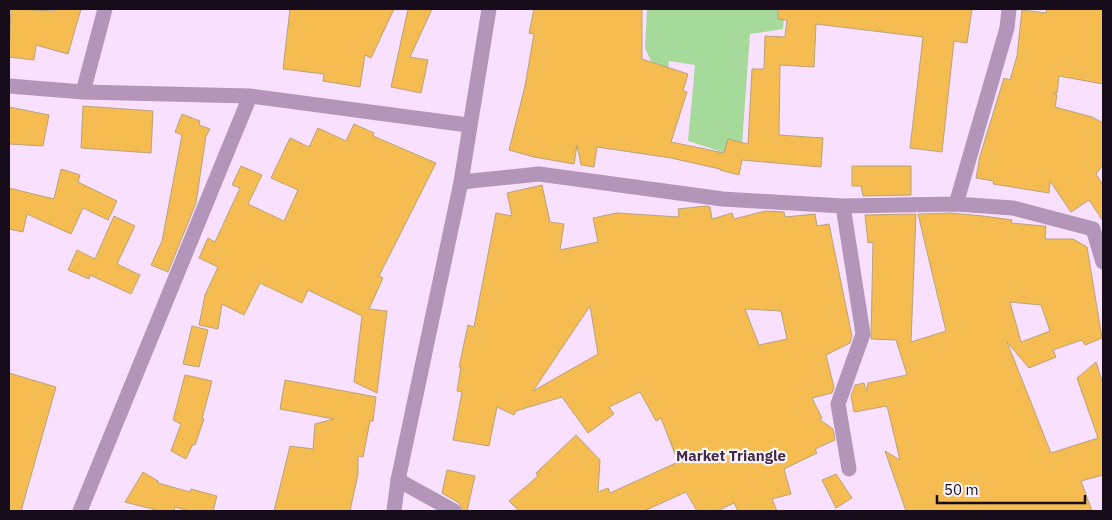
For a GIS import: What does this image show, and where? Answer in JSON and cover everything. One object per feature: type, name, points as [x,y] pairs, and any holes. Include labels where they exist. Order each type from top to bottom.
[{"type":"street","points":[[83,92],[104,9]]},
{"type":"street","points":[[394,511],[398,480],[461,182],[468,125],[489,9]]},
{"type":"street","points":[[956,204],[1007,28],[1009,9]]},
{"type":"street","points":[[9,86],[83,92],[250,96],[468,125]]},
{"type":"street","points":[[80,511],[250,96]]},
{"type":"street","points":[[461,182],[539,174],[723,199],[843,206],[956,204],[1013,208],[1098,224],[1103,262]]},
{"type":"street","points":[[843,206],[863,334],[838,404],[849,469]]},
{"type":"street","points":[[398,480],[454,511]]},
{"type":"green space","points":[[647,9],[785,9],[783,29],[750,34],[741,158],[688,141],[695,65],[669,61],[668,73],[654,68],[645,48]]},
{"type":"building","points":[[11,9],[55,11],[56,9],[81,9],[68,54],[36,45],[34,60],[9,57]]},
{"type":"building","points":[[290,9],[394,9],[371,58],[365,55],[360,87],[323,81],[324,74],[283,69]]},
{"type":"building","points":[[408,9],[432,9],[410,57],[428,60],[421,93],[391,87]]},
{"type":"building","points":[[534,9],[642,9],[642,59],[688,74],[683,91],[687,92],[671,142],[724,153],[728,139],[748,144],[752,69],[764,69],[765,36],[785,37],[787,20],[778,19],[778,9],[972,9],[967,43],[954,41],[942,152],[910,148],[923,37],[816,24],[814,67],[780,65],[779,135],[823,138],[821,167],[742,160],[739,175],[671,158],[597,147],[594,167],[581,165],[577,145],[574,164],[534,157],[509,150],[525,86],[534,34],[529,33]]},
{"type":"building","points":[[1047,9],[1103,9],[1103,84],[1059,76],[1057,93],[1053,93],[1057,95],[1055,107],[1092,117],[1103,123],[1103,165],[1096,174],[1103,185],[1103,221],[1089,200],[1071,212],[1050,181],[1049,193],[993,184],[994,181],[976,178],[980,156],[1004,78],[1010,80],[1017,56],[1022,10],[1046,13]]},
{"type":"building","points":[[83,106],[153,111],[151,153],[81,148]]},
{"type":"building","points":[[9,107],[49,115],[43,146],[9,144]]},
{"type":"building","points":[[182,114],[200,121],[199,125],[210,129],[206,136],[196,203],[168,272],[151,265],[162,241],[182,135],[175,132]]},
{"type":"building","points":[[354,124],[374,133],[373,136],[436,163],[379,276],[383,278],[369,309],[387,311],[377,393],[354,382],[362,316],[308,290],[302,303],[260,283],[244,315],[222,304],[218,329],[199,325],[205,295],[218,267],[199,258],[208,238],[215,242],[240,188],[232,185],[241,166],[262,175],[248,204],[284,221],[298,190],[271,178],[290,138],[309,147],[318,128],[346,141]]},
{"type":"building","points":[[852,166],[911,166],[911,195],[863,196],[861,186],[852,186]]},
{"type":"building","points":[[61,169],[80,175],[78,182],[117,201],[108,220],[83,208],[71,234],[27,214],[23,232],[9,229],[9,188],[54,199]]},
{"type":"building","points":[[542,185],[550,222],[564,224],[560,250],[598,242],[593,218],[617,213],[679,217],[678,209],[706,206],[710,207],[712,219],[732,213],[734,219],[765,211],[784,212],[785,217],[815,214],[817,226],[829,224],[852,336],[850,343],[826,355],[834,387],[832,393],[812,398],[822,418],[819,419],[833,429],[835,440],[815,449],[817,453],[784,469],[791,494],[772,499],[777,511],[738,511],[734,503],[717,511],[697,511],[686,492],[644,511],[519,511],[509,501],[538,476],[536,473],[576,435],[600,460],[598,492],[608,488],[610,493],[678,462],[661,418],[656,421],[640,392],[609,407],[614,414],[588,433],[562,397],[516,411],[514,415],[497,407],[489,446],[453,440],[462,392],[457,391],[461,367],[459,367],[468,325],[474,327],[496,213],[512,216],[507,193]],"holes":[[[590,306],[598,354],[533,391]],[[745,309],[781,311],[787,339],[759,345]]]},
{"type":"building","points":[[951,213],[983,216],[1012,220],[1011,223],[1046,226],[1045,239],[1073,239],[1087,247],[1102,338],[1085,345],[1082,340],[1053,350],[1056,357],[1029,368],[1007,342],[1051,453],[1098,438],[1077,378],[1096,362],[1103,384],[1103,475],[1081,481],[1092,511],[906,511],[885,451],[900,460],[887,406],[854,412],[851,396],[855,385],[864,383],[867,391],[868,383],[907,375],[896,340],[871,339],[873,242],[868,243],[865,215],[916,214],[911,342],[946,331],[918,214]],"holes":[[[1010,302],[1041,305],[1050,331],[1021,342]]]},
{"type":"building","points":[[114,216],[135,226],[117,264],[140,275],[131,294],[90,275],[89,279],[68,270],[77,250],[95,259]]},
{"type":"building","points":[[192,326],[208,330],[199,367],[183,364]]},
{"type":"building","points":[[9,373],[56,387],[21,511],[9,511]]},
{"type":"building","points":[[185,375],[212,381],[202,419],[204,419],[195,445],[193,444],[186,459],[171,451],[181,424],[173,420]]},
{"type":"building","points":[[285,380],[376,397],[373,421],[370,421],[363,457],[358,456],[358,474],[350,511],[274,511],[290,446],[313,449],[315,424],[334,419],[280,409]]},
{"type":"building","points":[[447,470],[475,476],[467,511],[463,511],[459,503],[442,493]]},
{"type":"building","points":[[143,472],[158,481],[158,483],[190,492],[191,489],[217,496],[213,511],[189,511],[175,507],[174,511],[160,511],[125,502]]},
{"type":"building","points":[[836,474],[852,498],[836,508],[822,480]]},
{"type":"district","name":"Market Triangle","points":[[731,456]]}]
